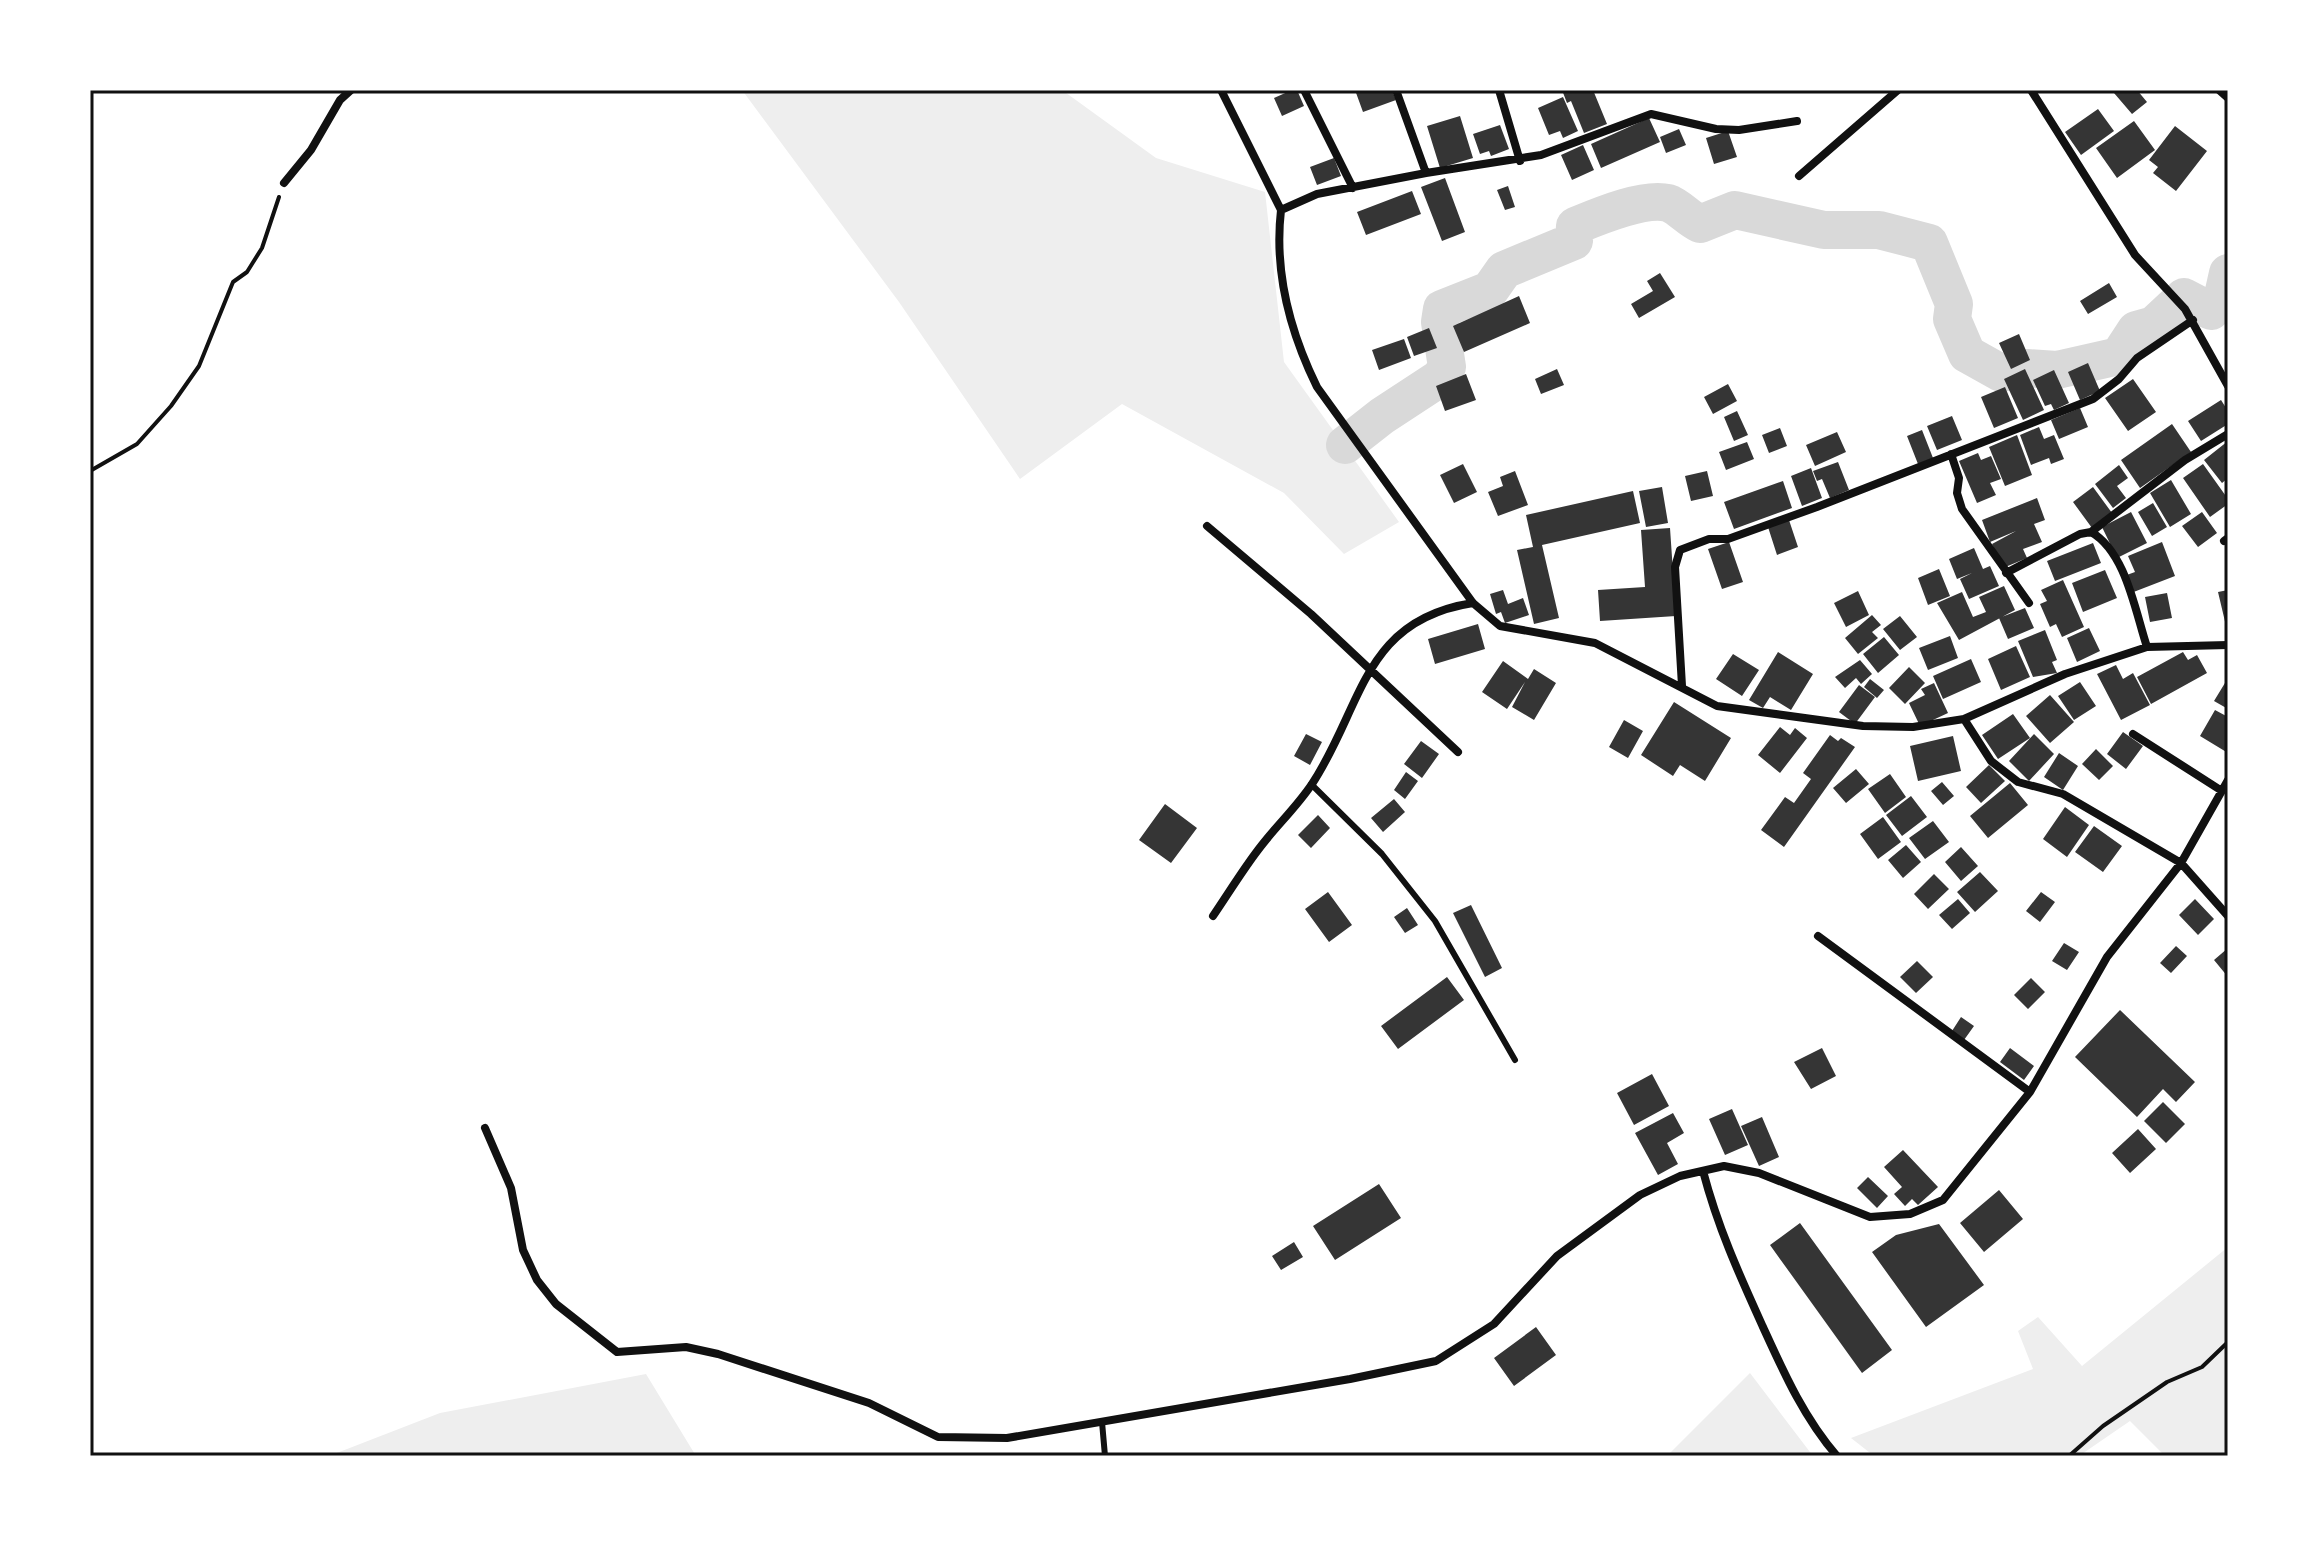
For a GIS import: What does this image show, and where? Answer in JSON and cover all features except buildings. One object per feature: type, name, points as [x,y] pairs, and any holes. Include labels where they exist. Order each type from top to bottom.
[{"type":"street","points":[[284,183],[311,150],[340,100],[351,90]]},
{"type":"street","points":[[1221,90],[1281,210],[1278,263],[1298,349],[1317,387],[1473,603],[1500,626],[1595,643],[1717,706],[1787,718],[1913,727],[1964,719],[2065,674],[2147,647],[2228,645]]},
{"type":"street","points":[[1304,90],[1353,188]]},
{"type":"street","points":[[1396,90],[1426,173]]},
{"type":"street","points":[[1499,90],[1520,161]]},
{"type":"street","points":[[1799,176],[1898,90]]},
{"type":"street","points":[[2219,90],[2228,98]]},
{"type":"street","points":[[2036,92],[2112,222],[2135,255],[2193,320],[2228,386]]},
{"type":"street","points":[[1281,210],[1317,194],[1426,173],[1520,161],[1601,135],[1651,114],[1716,129],[1739,130],[1797,121]]},
{"type":"street","points":[[1682,686],[1675,567],[1680,550],[1687,545],[1743,534],[2093,399],[2119,379],[2137,358],[2193,320]]},
{"type":"street","points":[[2006,573],[2080,534],[2091,532],[2185,460],[2228,434]]},
{"type":"street","points":[[1951,454],[1959,478],[1958,501],[2029,603]]},
{"type":"street","points":[[1207,526],[1371,669],[1458,752]]},
{"type":"street","points":[[2091,532],[2112,555],[2123,573],[2147,647]]},
{"type":"street","points":[[1213,916],[1258,849],[1311,784],[1371,669],[1397,633],[1442,608],[1473,603]]},
{"type":"street","points":[[1964,719],[1991,761],[2018,782],[2063,794],[2181,863],[2228,916]]},
{"type":"street","points":[[2133,734],[2222,791]]},
{"type":"street","points":[[485,1128],[511,1188],[523,1250],[537,1280],[556,1304],[611,1349],[617,1352],[686,1347],[718,1354],[869,1403],[938,1437],[1007,1438],[1436,1361],[1494,1324],[1557,1256],[1640,1195],[1680,1176],[1724,1166],[1759,1173],[1870,1217],[1910,1214],[1943,1200],[2030,1092],[2107,957],[2181,863],[2228,780]]},
{"type":"street","points":[[1818,936],[2030,1092]]},
{"type":"street","points":[[1703,1171],[1719,1231],[1782,1369],[1813,1428],[1837,1456]]},
{"type":"lane","points":[[1311,784],[1382,854],[1435,921],[1515,1060]]},
{"type":"lane","points":[[1102,1422],[1105,1456]]},
{"type":"path","points":[[90,471],[137,444],[171,406],[199,366],[233,282],[247,272],[262,248],[284,183]]},
{"type":"path","points":[[2069,1456],[2103,1426],[2167,1382],[2202,1367],[2228,1342]]},
{"type":"shaded area","points":[[742,90],[1062,90],[1156,158],[1265,192],[1284,362],[1399,522],[1344,554],[1284,493],[1122,404],[1020,479],[899,302]]},
{"type":"shaded area","points":[[2228,1247],[2228,1456],[2165,1456],[2130,1421],[2079,1456],[1874,1456],[1851,1438],[2033,1369],[2018,1331],[2038,1317],[2082,1366]]},
{"type":"shaded area","points":[[1750,1373],[1813,1456],[1667,1456]]},
{"type":"shaded area","points":[[646,1374],[696,1456],[329,1456],[440,1413]]},
{"type":"waterway","points":[[1345,445],[1440,378],[1447,367],[1440,322],[1442,309],[1490,290],[1504,270],[1574,241],[1575,226],[1646,203],[1668,203],[1700,224],[1735,210],[1824,230],[1879,230],[1929,243],[1954,304],[1952,319],[1967,354],[2001,373],[2027,368],[2057,370],[2119,356],[2136,330],[2154,325],[2184,297],[2211,311],[2222,300],[2228,273]]}]
